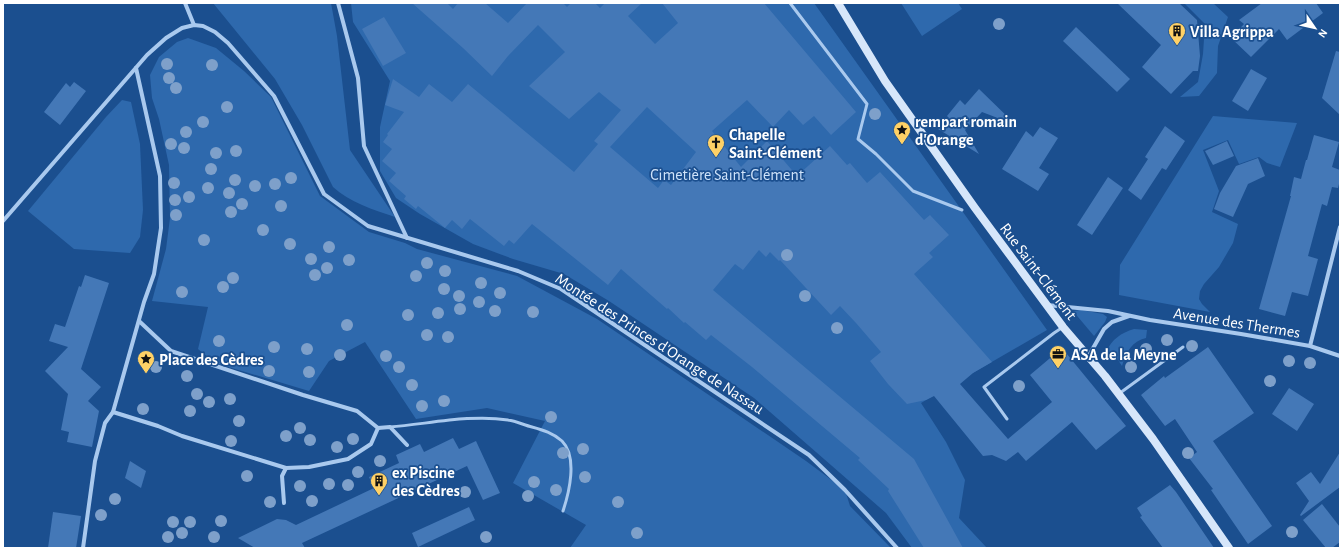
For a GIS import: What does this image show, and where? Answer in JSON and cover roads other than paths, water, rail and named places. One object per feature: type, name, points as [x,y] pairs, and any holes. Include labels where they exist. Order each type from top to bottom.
[{"type":"main road","name":"Rue Saint-Clément","points":[[838,3],[885,80],[975,208],[1063,327],[1105,376],[1153,439],[1229,548]]},
{"type":"street","points":[[3,221],[147,55],[166,38],[182,28],[194,25],[185,3]]},
{"type":"street","points":[[338,3],[358,78],[364,146],[407,238]]},
{"type":"street","name":"Montée des Princes d'Orange de Nassau","points":[[194,25],[203,26],[214,32],[228,43],[274,96],[324,194],[368,226],[518,271],[561,289],[808,455],[845,490],[897,548]]},
{"type":"street","points":[[83,548],[95,461],[105,423],[113,412],[144,302],[154,274],[161,228],[160,176],[136,68]]},
{"type":"street","points":[[1310,346],[1340,227]]},
{"type":"street","name":"Avenue des Thermes","points":[[1047,305],[1108,311],[1310,346],[1340,356]]},
{"type":"street","name":"Avenue des Thermes","points":[[1088,357],[1096,342],[1112,322],[1130,316]]},
{"type":"street","points":[[139,321],[171,351],[357,411],[378,428],[390,427],[407,445]]},
{"type":"street","points":[[113,412],[158,426],[182,436],[286,468],[309,467],[348,459],[371,444],[378,428]]},
{"type":"street","points":[[284,503],[282,476],[286,468]]},
{"type":"lane","points":[[790,3],[867,104],[858,139],[876,154],[913,191],[962,210]]},
{"type":"lane","points":[[1007,419],[984,387],[1063,327]]},
{"type":"lane","points":[[1118,394],[1183,347]]},
{"type":"lane","points":[[390,427],[466,418],[509,420],[551,433],[563,442],[570,455],[571,468],[568,496],[563,511]]},
{"type":"place","name":"Villa Agrippa","points":[[1177,46]]},
{"type":"place","name":"rempart romain d'Orange","points":[[902,145]]},
{"type":"place","name":"Chapelle Saint-Clément","points":[[716,158]]},
{"type":"place","name":"ASA de la Meyne","points":[[1058,369]]},
{"type":"place","name":"Place des Cèdres","points":[[146,374]]},
{"type":"place","name":"ex Piscine des Cèdres","points":[[379,496]]},
{"type":"park label","name":"Cimetière Saint-Clément","points":[[727,174]]}]
